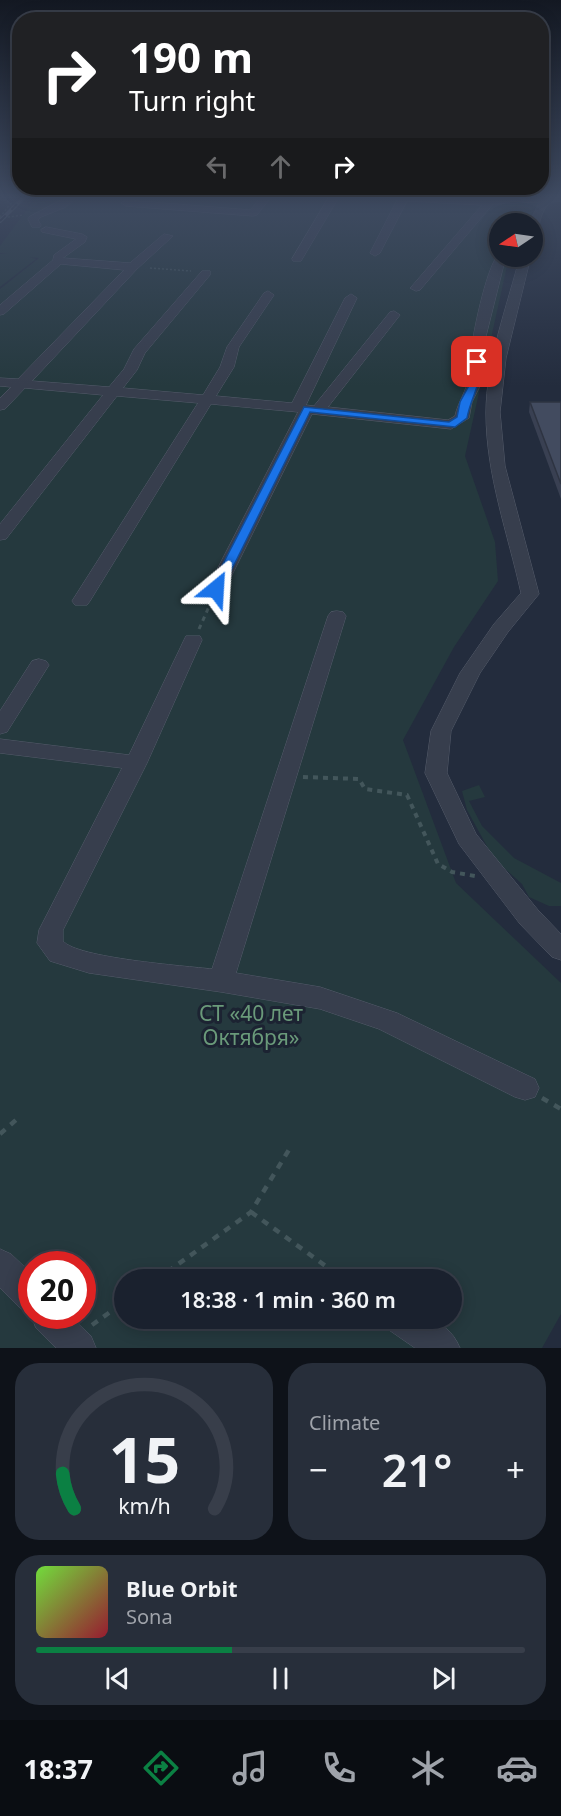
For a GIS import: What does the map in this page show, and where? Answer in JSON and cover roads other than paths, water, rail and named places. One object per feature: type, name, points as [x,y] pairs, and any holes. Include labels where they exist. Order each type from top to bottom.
[{"type":"lane","points":[[0,406],[141,260]]},
{"type":"lane","points":[[416,288],[440,260]]},
{"type":"lane","points":[[0,311],[58,261],[133,267]]},
{"type":"lane","points":[[0,382],[307,409],[451,425],[462,418],[465,402],[476,380],[478,344],[497,267]]},
{"type":"lane","points":[[523,267],[500,358],[493,412],[497,466],[530,594],[501,628],[470,673],[441,731],[436,773],[467,838],[529,917],[561,950]]},
{"type":"lane","points":[[0,535],[130,370],[139,352],[206,273]]},
{"type":"lane","points":[[81,601],[226,367],[233,347],[268,295]]},
{"type":"lane","points":[[216,589],[307,409],[351,298]]},
{"type":"lane","points":[[307,409],[394,315]]},
{"type":"lane","points":[[221,981],[337,616]]},
{"type":"lane","points":[[197,633],[136,762],[51,930],[50,943],[59,954],[89,963],[221,981],[320,998],[388,1021],[525,1088]]},
{"type":"lane","points":[[0,727],[39,665]]},
{"type":"lane","points":[[0,746],[136,762]]},
{"type":"lane","points":[[0,1265],[18,1284]]},
{"type":"lane","points":[[61,1329],[75,1344]]},
{"type":"lane","points":[[416,1329],[443,1348]]},
{"type":"park label","name":"СТ «40 лет Октября»","points":[[251,1026]]}]
